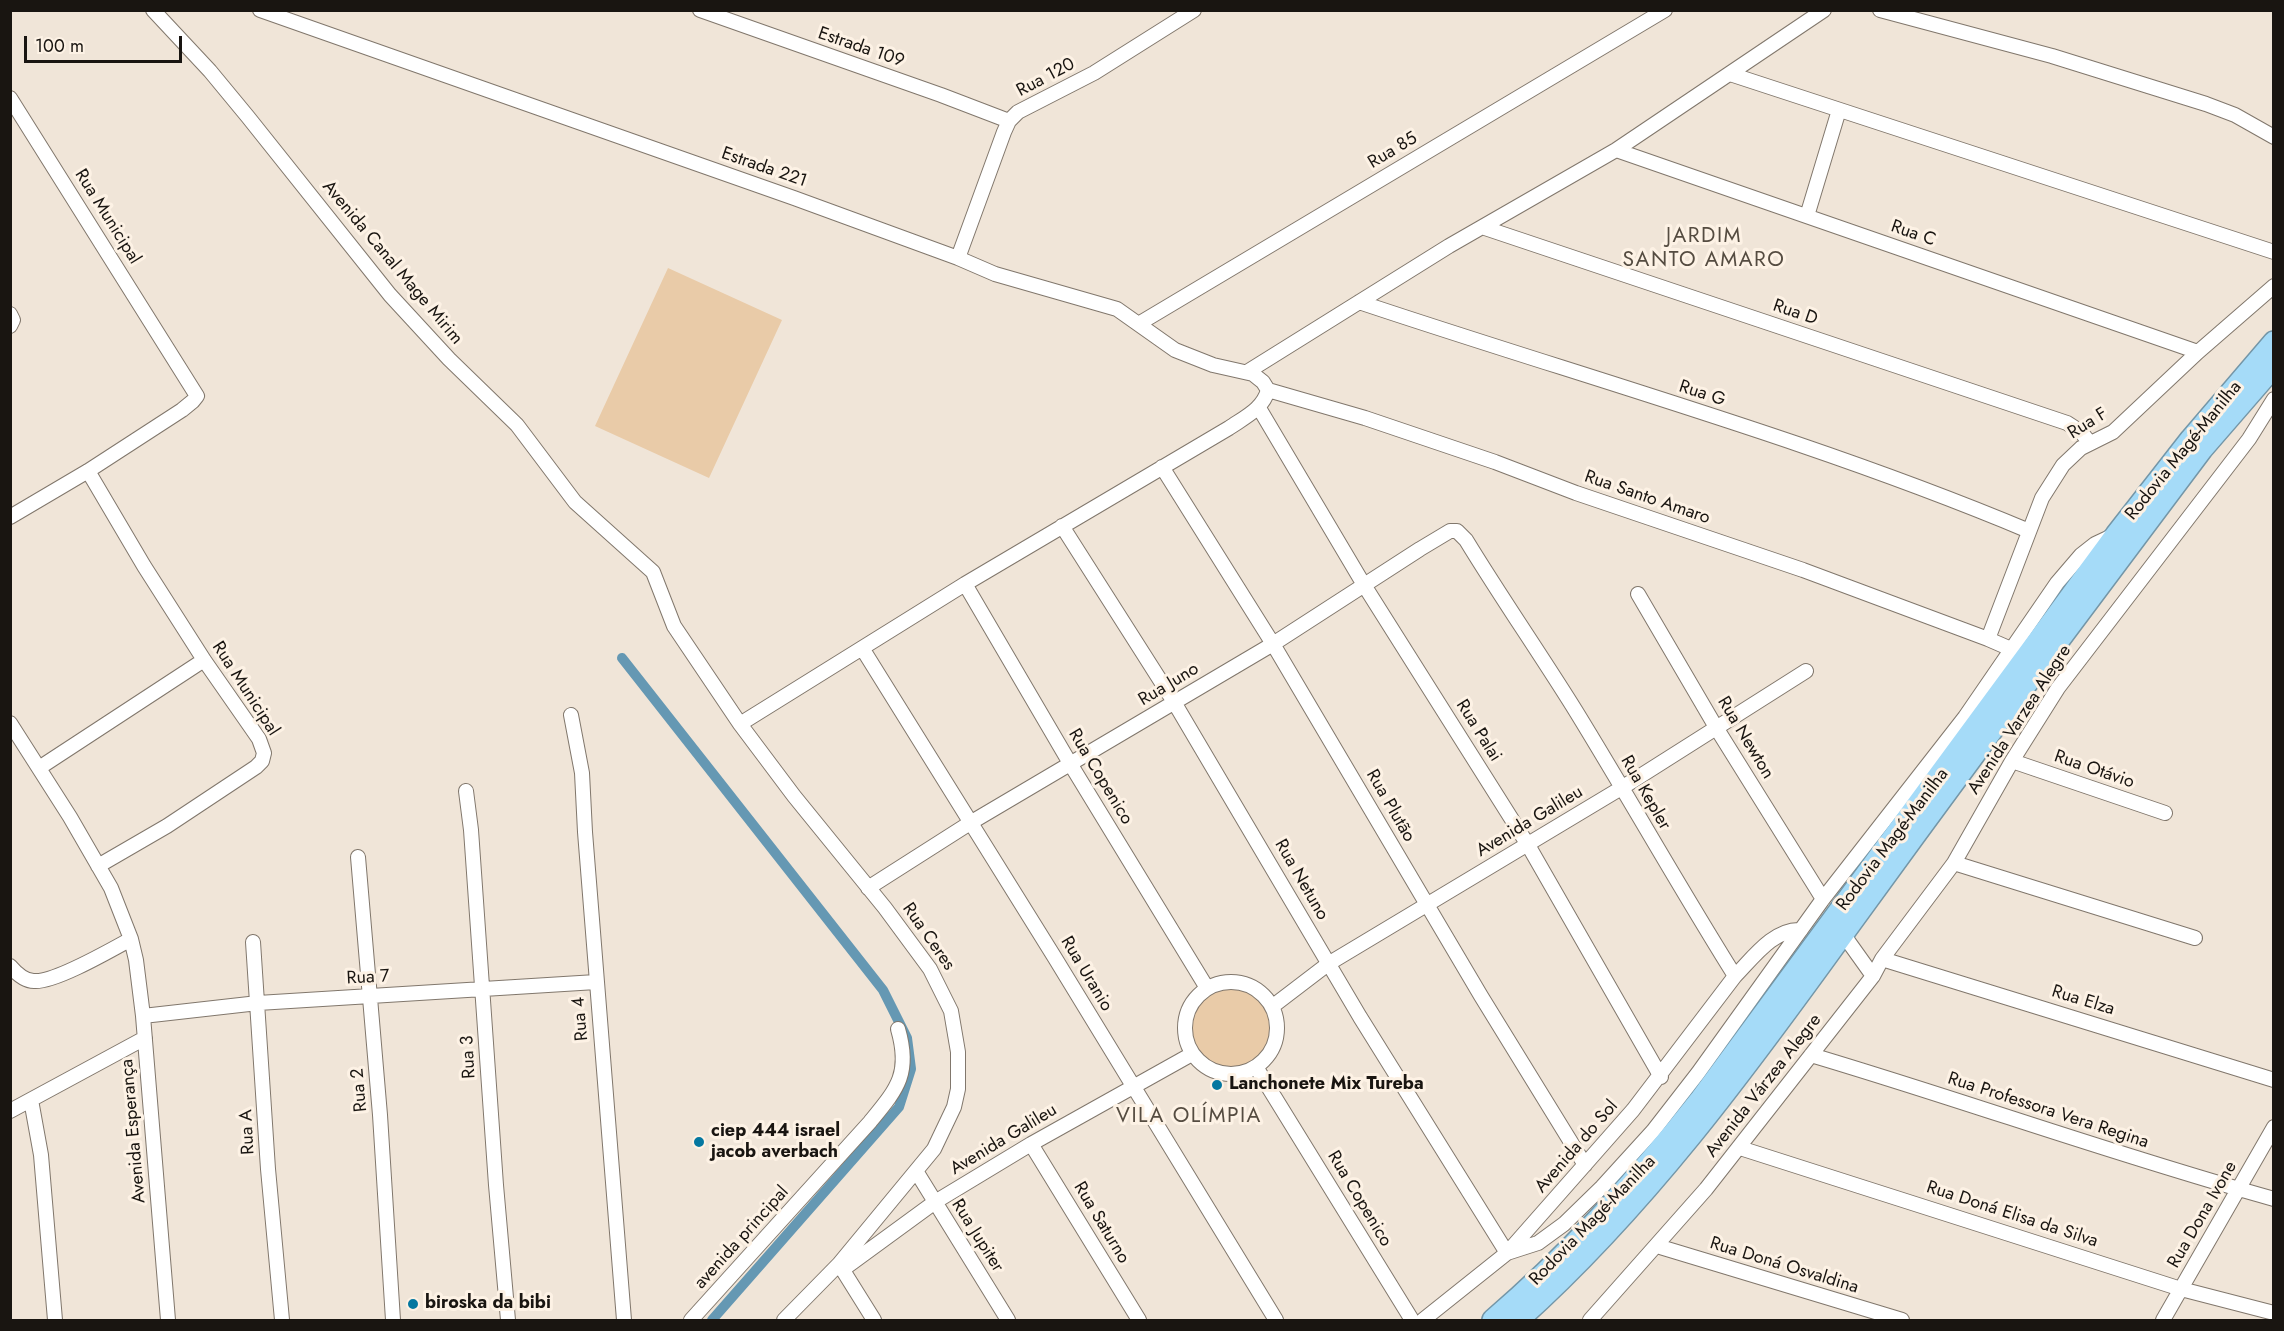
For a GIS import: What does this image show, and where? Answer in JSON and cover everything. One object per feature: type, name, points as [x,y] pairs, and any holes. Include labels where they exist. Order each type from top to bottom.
[{"type":"highway","name":"Rodovia Magé-Manilha","points":[[1493,1320],[1608,1211],[1651,1162],[1701,1099],[2116,535],[2191,439],[2274,342]]},
{"type":"highway","name":"Rodovia Magé-Manilha","points":[[1518,1320],[1582,1260],[1662,1172],[1755,1054],[2202,449],[2274,366]]},
{"type":"street","name":"Avenida Canal Mage Mirim","points":[[153,10],[210,71],[390,295],[449,359],[517,425],[575,502],[649,566],[658,584]]},
{"type":"street","name":"Estrada 221","points":[[260,10],[794,198],[958,258],[995,274],[1107,305],[1140,323],[1162,342],[1184,354],[1213,365],[1247,372]]},
{"type":"street","name":"Estrada 109","points":[[700,10],[1009,121]]},
{"type":"street","name":"Rua 120","points":[[958,258],[1009,121],[1018,112],[1094,73],[1194,10]]},
{"type":"street","name":"Rua 85","points":[[1140,323],[1665,10]]},
{"type":"street","points":[[1247,372],[1482,227],[1617,150],[1824,10]]},
{"type":"street","points":[[1880,10],[2052,56],[2206,104],[2235,115],[2274,137]]},
{"type":"street","points":[[1730,74],[2274,252]]},
{"type":"street","name":"Rua Municipal","points":[[10,98],[197,396],[182,410],[88,471],[10,517]]},
{"type":"street","points":[[1807,216],[1839,110]]},
{"type":"street","name":"Rua C","points":[[1617,150],[2198,352]]},
{"type":"street","name":"Rua D","points":[[1482,227],[2067,423],[2081,432],[2090,443]]},
{"type":"street","name":"Rua F","points":[[1988,639],[2042,498],[2051,482],[2074,454],[2113,432],[2198,352],[2274,286]]},
{"type":"street","name":"Rua G","points":[[1359,302],[1835,456],[1943,495],[2029,531]]},
{"type":"street","points":[[10,314],[13,320],[10,326]]},
{"type":"street","points":[[740,724],[965,584],[1258,408],[1268,390],[1258,377],[1247,372]]},
{"type":"street","name":"Rua Santo Amaro","points":[[1268,390],[1365,418],[1495,462],[1576,493],[1803,570],[2012,650]]},
{"type":"street","name":"Avenida Varzea Alegre","points":[[1954,863],[2012,761],[2058,688],[2249,439],[2274,399]]},
{"type":"street","name":"Rua Palai","points":[[1258,408],[1364,585],[1528,845],[1661,1077]]},
{"type":"street","name":"Rua Plutão","points":[[1162,467],[1273,644],[1426,905],[1585,1165]]},
{"type":"street","name":"Rua Municipal","points":[[88,471],[144,566],[204,660],[260,739],[264,753],[262,761],[243,777],[167,826],[98,866]]},
{"type":"street","name":"Rua Netuno","points":[[1062,526],[1174,702],[1328,964],[1507,1253]]},
{"type":"street","name":"Rua Juno","points":[[868,888],[970,823],[1273,644],[1450,531],[1462,534],[1478,558]]},
{"type":"street","points":[[1507,1253],[1525,1248],[1550,1235],[1577,1212],[1653,1131],[1698,1073],[1823,899],[1965,717],[2037,611],[2073,563],[2096,544],[2116,535]]},
{"type":"street","name":"Rua Kepler","points":[[1478,558],[1623,788],[1690,904],[1735,976]]},
{"type":"street","name":"Rua Ceres","points":[[658,584],[674,626],[740,724],[911,943],[941,988],[951,1011],[955,1034],[958,1052],[958,1089],[954,1107],[934,1149],[841,1267],[784,1320]]},
{"type":"street","name":"Rua Copenico","points":[[965,584],[1071,765],[1207,988]]},
{"type":"street","name":"Rua Newton","points":[[1638,594],[1717,729],[1823,899]]},
{"type":"street","name":"Rua Uranio","points":[[862,648],[1013,889],[1131,1086],[1276,1320]]},
{"type":"street","points":[[39,768],[204,660]]},
{"type":"street","name":"Avenida Galileu","points":[[1272,1006],[1328,964],[1623,788],[1806,671]]},
{"type":"street","name":"Rua 4","points":[[571,716],[582,773],[596,982],[624,1320]]},
{"type":"street","points":[[10,723],[111,888],[130,939],[70,969],[35,982],[26,979],[10,966]]},
{"type":"street","name":"Rua Otávio","points":[[2012,761],[2165,813]]},
{"type":"street","name":"Rua 3","points":[[466,791],[484,990],[507,1320]]},
{"type":"street","name":"Rua 2","points":[[358,857],[380,1115],[393,1320]]},
{"type":"street","points":[[1954,863],[2194,938]]},
{"type":"street","name":"Avenida Várzea Alegre","points":[[1590,1320],[1657,1246],[1740,1148],[1873,976],[1882,959],[1954,863]]},
{"type":"street","points":[[1735,976],[1777,936],[1785,931],[1801,930]]},
{"type":"street","points":[[1843,934],[1873,976]]},
{"type":"street","name":"Avenida Esperança","points":[[130,939],[136,960],[143,1016],[168,1320]]},
{"type":"street","name":"Rua A","points":[[253,942],[268,1169],[282,1320]]},
{"type":"street","name":"Rua Elza","points":[[1882,959],[2274,1080]]},
{"type":"street","name":"Avenida do Sol","points":[[1424,1320],[1507,1253],[1661,1077],[1735,976]]},
{"type":"street","name":"Rua 7","points":[[143,1016],[258,1003],[596,982]]},
{"type":"street","points":[[1219,982],[1240,982],[1259,990],[1272,1006],[1276,1017],[1276,1039],[1265,1059],[1256,1066],[1240,1074],[1222,1073],[1205,1067],[1192,1054],[1185,1039],[1185,1021],[1190,1009],[1207,988],[1219,982]]},
{"type":"street","name":"avenida principal","points":[[691,1320],[894,1093],[903,1068],[902,1044],[898,1029]]},
{"type":"street","points":[[10,1111],[145,1038]]},
{"type":"street","name":"Avenida Galileu","points":[[841,1267],[935,1202],[1131,1086],[1192,1054]]},
{"type":"street","name":"Rua Professora Vera Regina","points":[[1811,1055],[2239,1190],[2274,1199]]},
{"type":"street","name":"Rua Copenico","points":[[1256,1066],[1412,1320]]},
{"type":"street","points":[[32,1100],[41,1155],[55,1320]]},
{"type":"street","name":"Rua Dona Ivone","points":[[2163,1320],[2274,1127]]},
{"type":"street","name":"Rua Saturno","points":[[1031,1144],[1139,1320]]},
{"type":"street","name":"Rua Doná Elisa da Silva","points":[[1740,1148],[2181,1289],[2274,1313]]},
{"type":"street","name":"Rua Jupiter","points":[[916,1171],[1008,1320]]},
{"type":"street","name":"Rua Doná Osvaldina","points":[[1657,1246],[1902,1320]]},
{"type":"street","points":[[841,1267],[874,1320]]},
{"type":"shaded area","points":[[668,268],[782,320],[709,478],[595,426]]},
{"type":"shaded area","points":[[1231,988],[1246,991],[1259,1000],[1268,1013],[1271,1028],[1268,1043],[1259,1056],[1246,1065],[1231,1068],[1216,1065],[1203,1056],[1194,1043],[1191,1028],[1194,1013],[1203,1000],[1216,991]]},
{"type":"waterway","points":[[622,658],[883,990],[907,1038],[911,1069],[899,1107],[712,1320]]},
{"type":"place","name":"Lanchonete Mix Tureba","points":[[1217,1085]]},
{"type":"place","name":"ciep 444 israel jacob averbach","points":[[699,1142]]},
{"type":"place","name":"biroska da bibi","points":[[413,1304]]},
{"type":"district","name":"JARDIM SANTO AMARO","points":[[1704,249]]},
{"type":"district","name":"VILA OLÍMPIA","points":[[1189,1117]]}]
